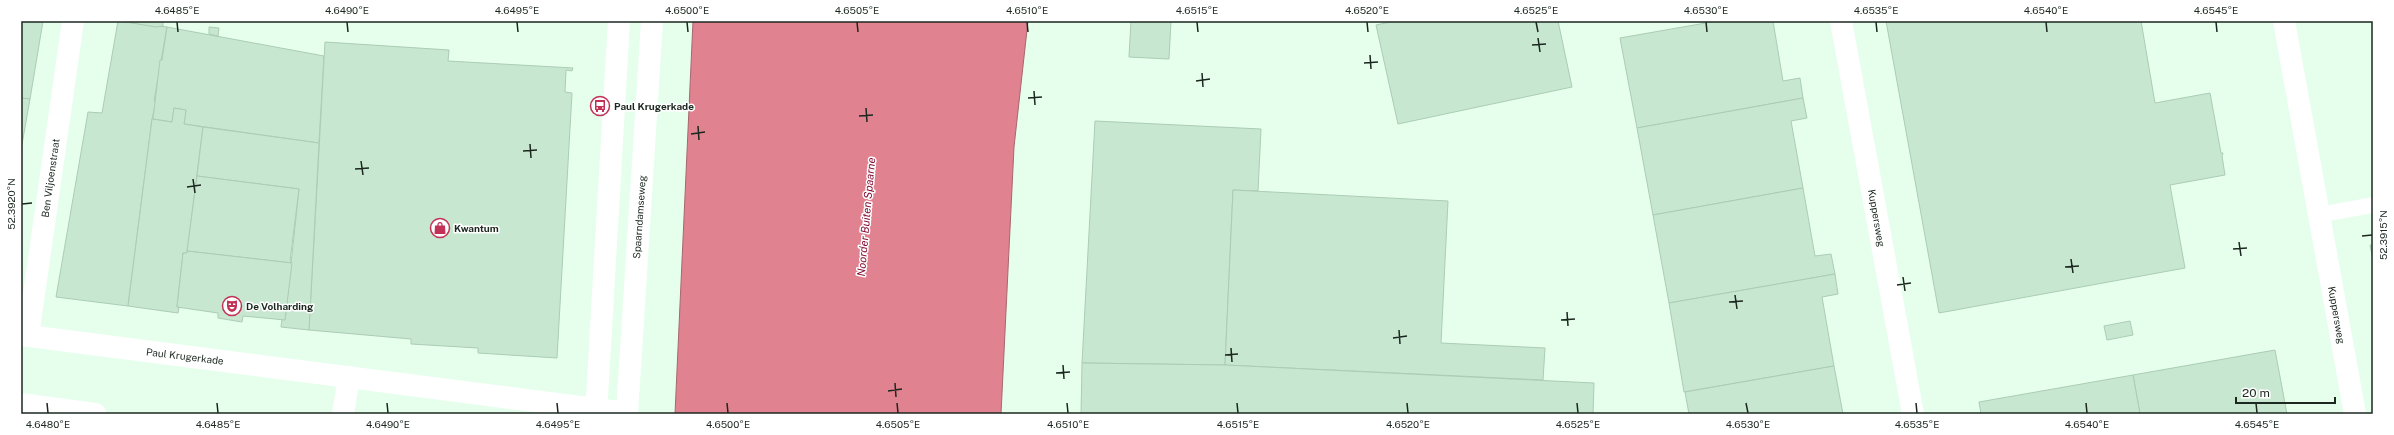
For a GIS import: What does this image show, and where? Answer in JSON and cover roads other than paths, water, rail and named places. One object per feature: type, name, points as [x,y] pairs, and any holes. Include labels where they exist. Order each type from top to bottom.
[{"type":"street","name":"Ben Viljoenstraat","points":[[24,335],[73,21]]},
{"type":"street","points":[[597,411],[619,21]]},
{"type":"street","name":"Spaarndamseweg","points":[[627,413],[652,21]]},
{"type":"street","name":"Kuppersweg","points":[[1841,21],[1913,414]]},
{"type":"street","name":"Kuppersweg","points":[[2284,21],[2355,414]]},
{"type":"street","name":"Paul Krugerkade","points":[[24,335],[597,411],[627,413]]},
{"type":"street","points":[[343,414],[349,377]]},
{"type":"street","points":[[21,404],[95,414]]},
{"type":"lane","points":[[2319,215],[2373,205]]},
{"type":"water","name":"Noorder Buiten Spaarne","points":[[693,21],[1028,21],[1014,147],[1001,414],[675,414]]},
{"type":"place","name":"Paul Krugerkade","points":[[600,106]]},
{"type":"place","name":"Kwantum","points":[[440,228]]},
{"type":"place","name":"De Volharding","points":[[232,306]]}]
